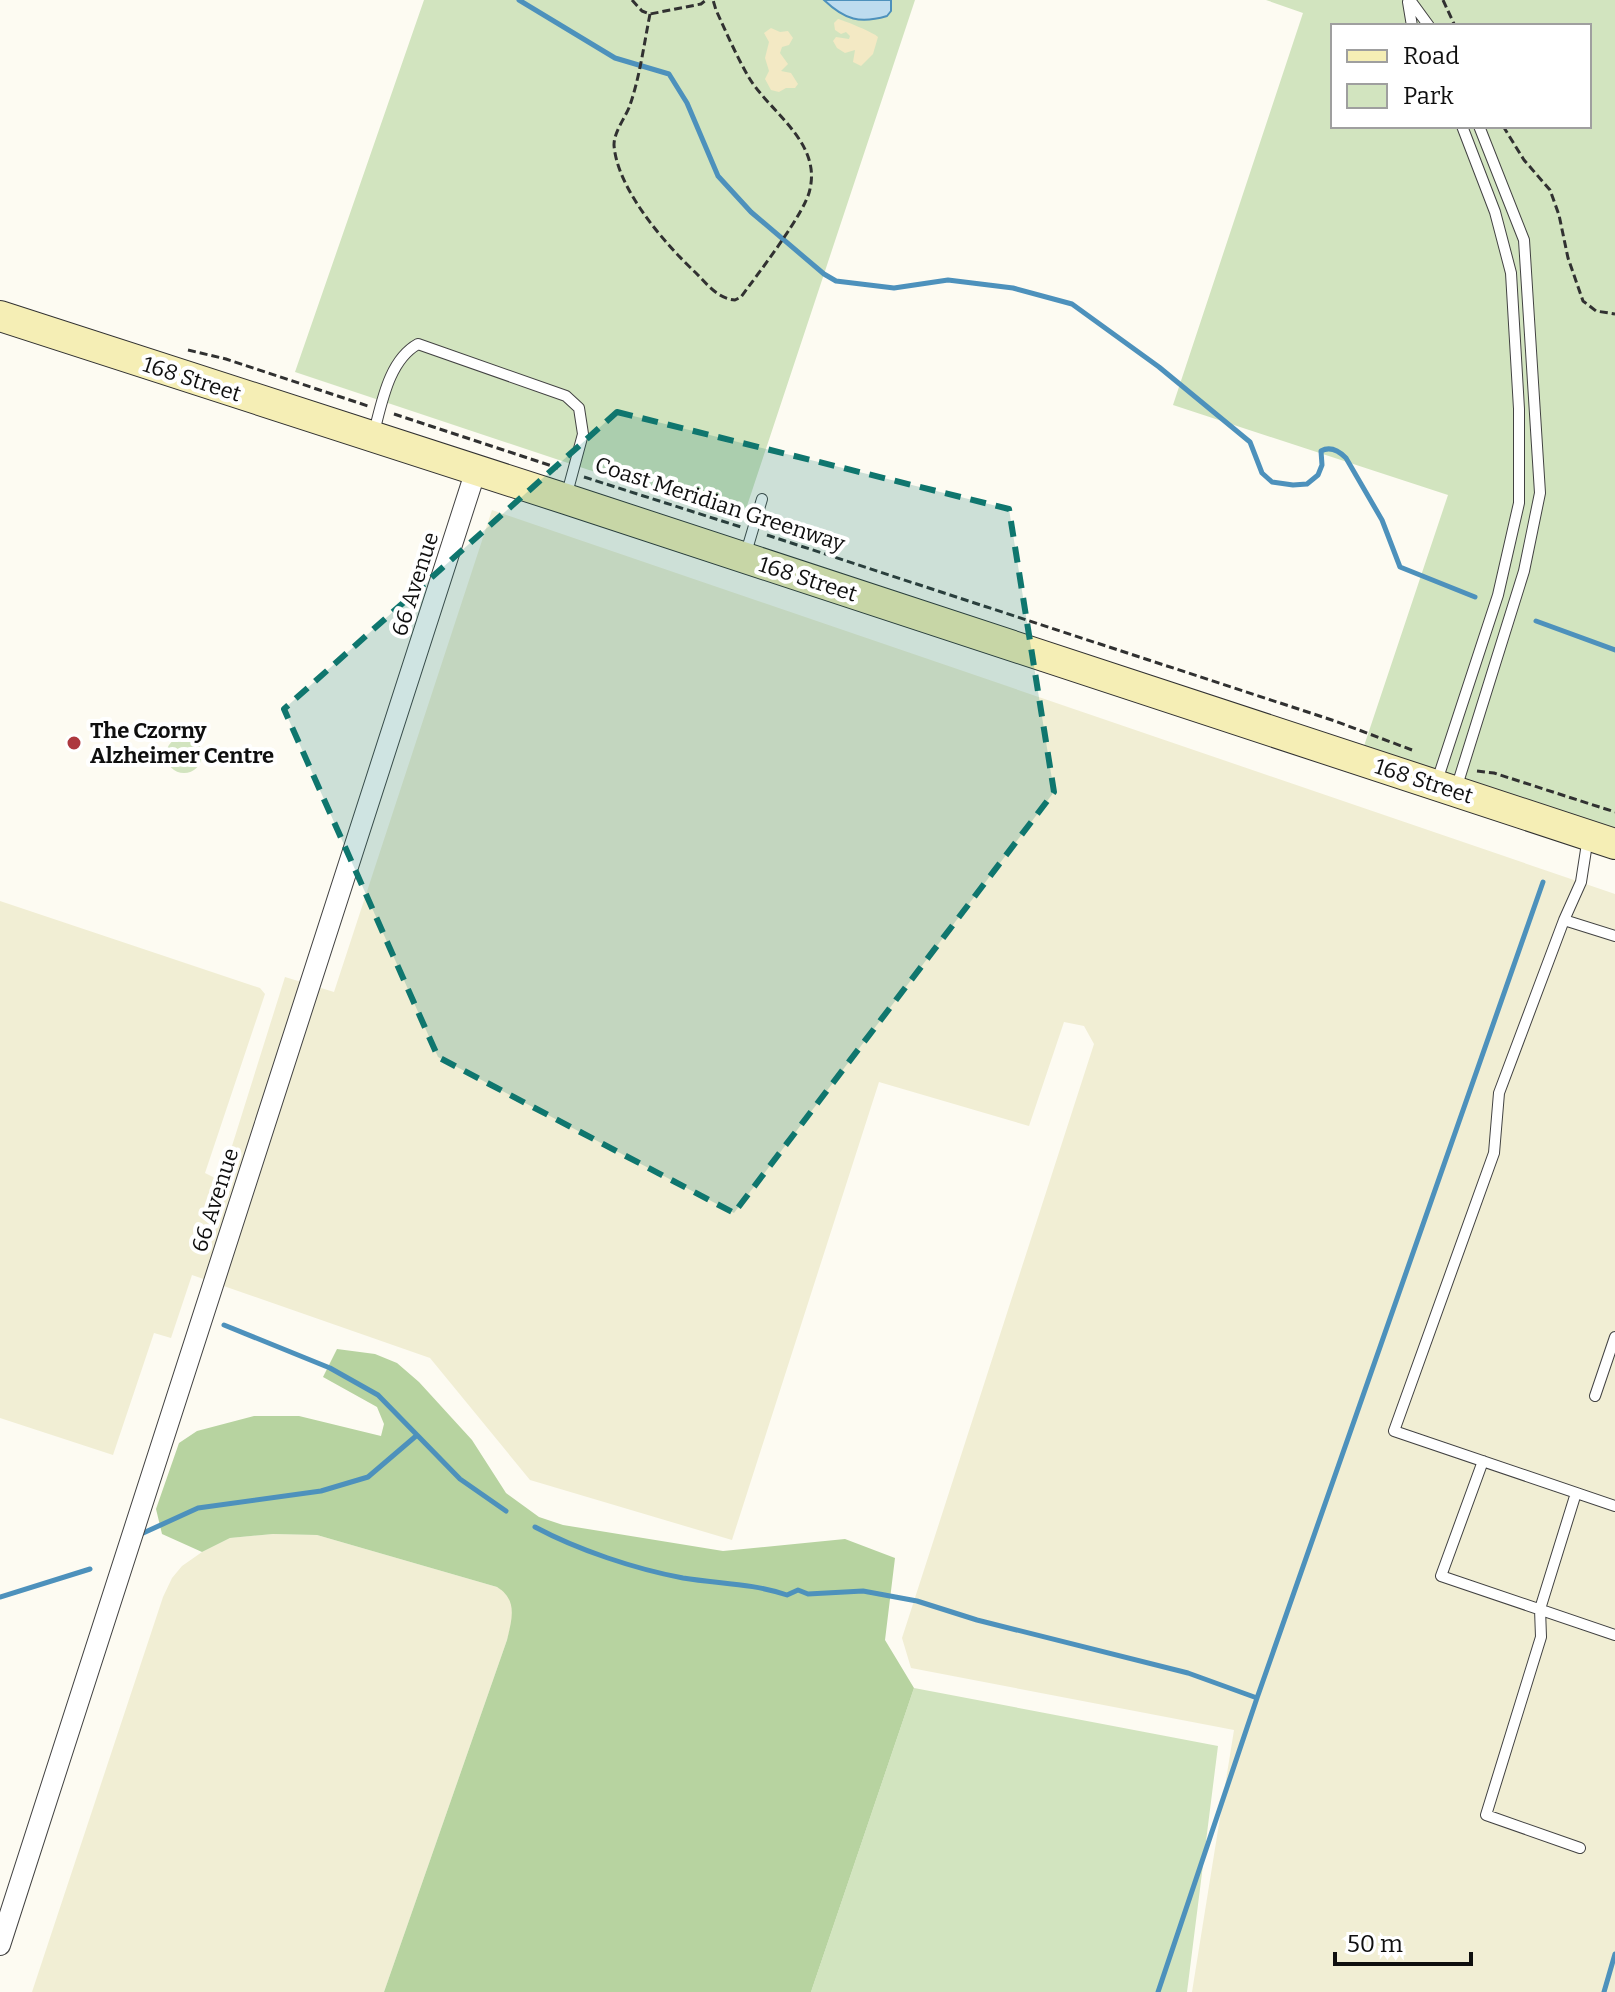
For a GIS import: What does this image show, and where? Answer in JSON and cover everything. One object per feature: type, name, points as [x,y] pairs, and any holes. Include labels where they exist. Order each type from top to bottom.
[{"type":"main road","name":"168 Street","points":[[0,316],[376,424],[476,470],[569,486],[749,544],[1446,788],[1602,839]]},
{"type":"street","name":"66 Avenue","points":[[0,1945],[476,470]]},
{"type":"lane","points":[[1409,0],[1412,24]]},
{"type":"lane","points":[[1409,0],[1427,24]]},
{"type":"lane","points":[[1446,788],[1498,595],[1519,503],[1519,409],[1511,273],[1495,212],[1463,128]]},
{"type":"lane","points":[[1446,788],[1524,571],[1540,493],[1524,240],[1480,128]]},
{"type":"lane","points":[[376,424],[399,361],[418,344],[566,396],[579,408],[583,434],[569,486]]},
{"type":"lane","points":[[749,544],[762,499]]},
{"type":"lane","points":[[1602,839],[1564,920],[1499,1093],[1494,1153],[1394,1431],[1615,1506]]},
{"type":"lane","points":[[1564,920],[1615,936]]},
{"type":"lane","points":[[1595,1396],[1615,1337]]},
{"type":"lane","points":[[1483,1461],[1441,1576],[1615,1635]]},
{"type":"lane","points":[[1576,1493],[1540,1609],[1541,1637],[1486,1815],[1580,1848]]},
{"type":"path","points":[[632,0],[642,11],[650,14],[701,4],[706,0]]},
{"type":"path","points":[[650,14],[630,105],[614,145],[620,166],[637,202],[666,245],[726,300],[735,300],[741,297],[801,209],[811,188],[811,169],[790,125],[747,75],[713,0]]},
{"type":"path","points":[[1443,0],[1454,24]]},
{"type":"path","points":[[1504,128],[1524,160],[1550,190],[1583,301],[1596,311],[1615,314]]},
{"type":"path","name":"Coast Meridian Greenway","points":[[177,349],[226,359],[376,424],[749,544],[1315,714],[1411,750]]},
{"type":"path","points":[[1482,772],[1494,773],[1615,812]]},
{"type":"highlighted area","points":[[617,412],[1009,509],[1054,792],[734,1213],[438,1057],[284,709]]},
{"type":"shaded area","points":[[492,510],[1615,894],[1615,1992],[1192,1992],[1234,1730],[911,1668],[902,1638],[1094,1044],[1084,1026],[1064,1022],[1029,1126],[879,1082],[732,1540],[530,1480],[430,1358],[192,1275],[171,1338],[154,1333],[113,1455],[0,1418],[0,901],[260,988],[265,994],[205,1173],[221,1181],[285,977],[334,992]]},
{"type":"shaded area","points":[[273,1534],[317,1535],[497,1587],[506,1592],[512,1603],[513,1618],[507,1640],[384,1992],[32,1992],[163,1597],[172,1578],[182,1566],[202,1552],[230,1538]]},
{"type":"green space","points":[[424,0],[915,0],[742,521],[295,372]]},
{"type":"green space","points":[[1266,0],[1615,0],[1615,829],[1364,746],[1448,495],[1173,405],[1303,13]]},
{"type":"green space","points":[[184,737],[196,743],[202,755],[196,767],[184,773],[172,767],[166,755],[172,743]]},
{"type":"green space","points":[[337,1349],[375,1354],[397,1363],[419,1382],[472,1440],[506,1493],[539,1517],[563,1525],[723,1551],[845,1539],[895,1558],[885,1640],[914,1688],[811,1992],[384,1992],[507,1640],[512,1617],[511,1604],[497,1587],[317,1535],[273,1534],[230,1538],[202,1552],[162,1534],[156,1509],[179,1443],[197,1431],[254,1416],[299,1416],[381,1436],[384,1424],[377,1407],[323,1377]]},
{"type":"green space","points":[[914,1688],[1218,1746],[1187,1992],[811,1992]]},
{"type":"sand","points":[[838,19],[878,37],[873,54],[861,66],[853,62],[855,50],[845,53],[833,41],[836,37],[849,39],[850,36],[835,30],[834,23]]},
{"type":"sand","points":[[771,28],[788,31],[793,38],[789,45],[782,47],[780,53],[788,64],[781,71],[791,73],[798,84],[795,88],[779,92],[771,90],[765,79],[769,71],[765,58],[769,42],[764,33]]},
{"type":"water","points":[[824,0],[891,0],[891,11],[887,16],[861,20],[846,16]]},
{"type":"waterway","points":[[519,0],[615,58],[669,74],[687,103],[718,176],[751,212],[824,274],[836,281],[894,288],[948,280],[1013,288],[1072,304],[1159,367],[1250,442],[1262,473],[1272,482],[1307,484],[1318,475],[1322,465],[1321,451],[1331,449],[1340,453],[1346,458],[1382,520],[1400,567],[1475,597]]},
{"type":"waterway","points":[[1536,621],[1615,650]]},
{"type":"waterway","points":[[1158,1992],[1257,1698],[1543,882]]},
{"type":"waterway","points":[[224,1325],[330,1368],[378,1395],[460,1479],[506,1511]]},
{"type":"waterway","points":[[141,1534],[198,1508],[321,1491],[368,1477],[416,1436]]},
{"type":"waterway","points":[[535,1527],[607,1558],[683,1578],[748,1586],[787,1595],[798,1590],[808,1594],[863,1591],[917,1601],[977,1620],[1188,1673],[1257,1698]]},
{"type":"waterway","points":[[0,1597],[90,1569]]},
{"type":"waterway","points":[[1604,1992],[1615,1954]]},
{"type":"place","name":"The Czorny Alzheimer Centre","points":[[74,743]]}]
